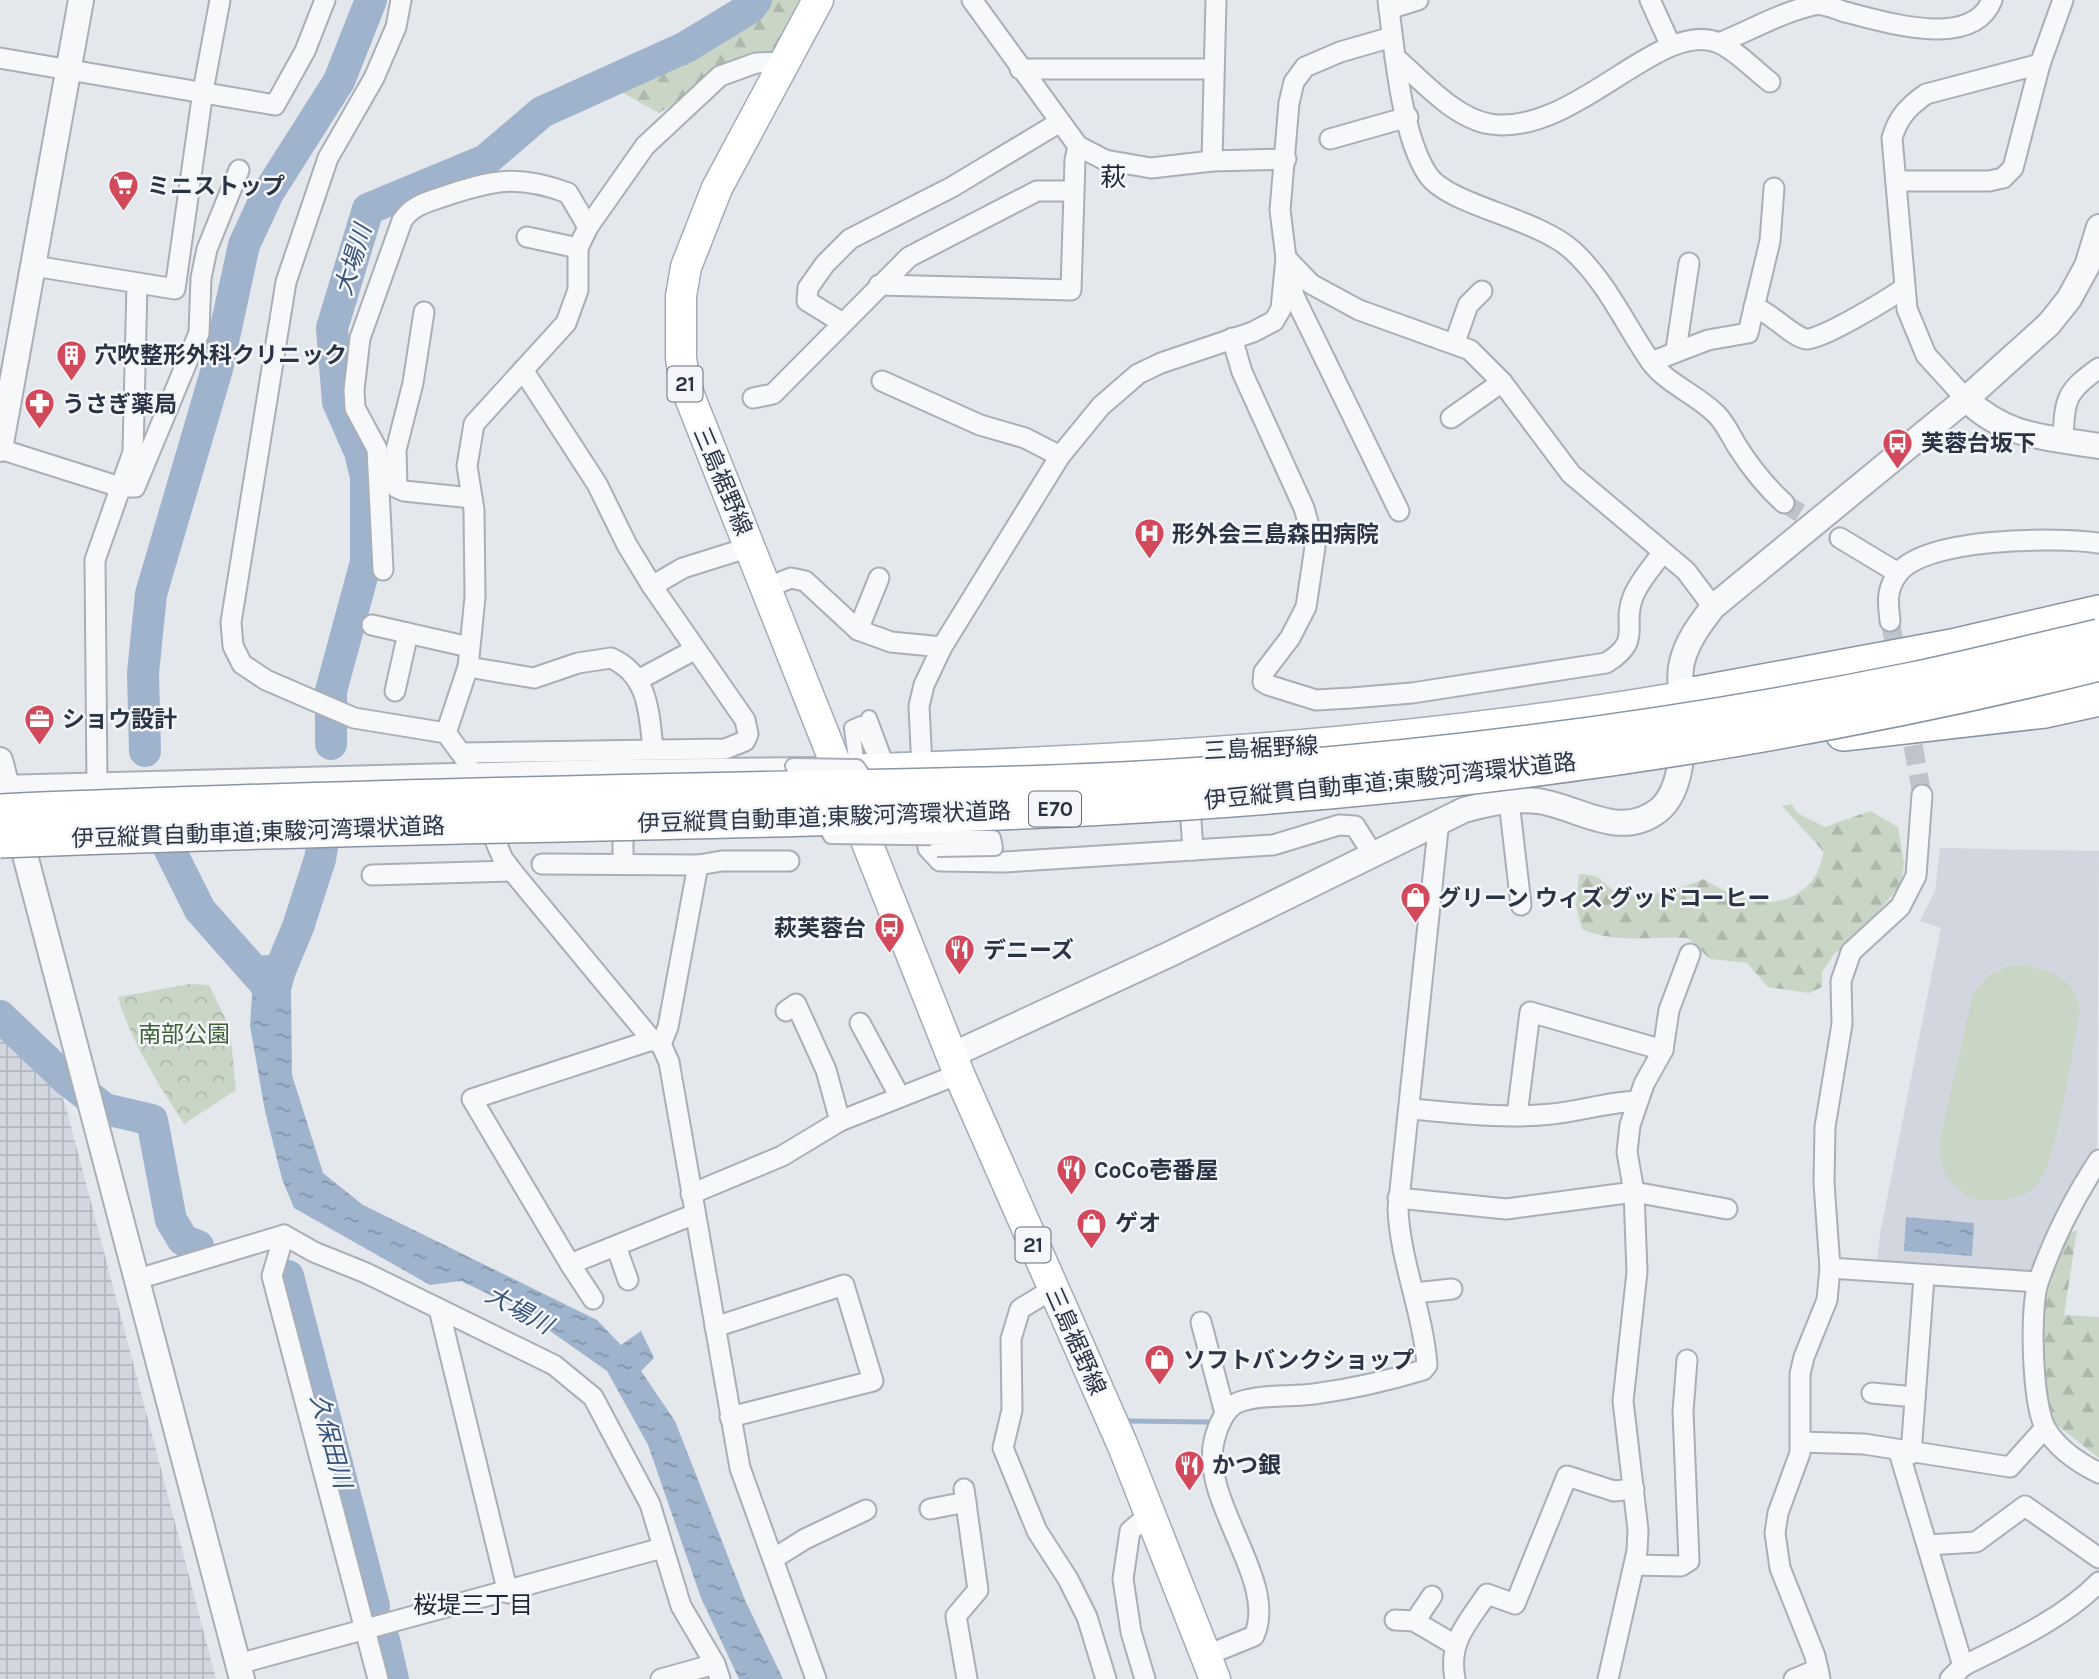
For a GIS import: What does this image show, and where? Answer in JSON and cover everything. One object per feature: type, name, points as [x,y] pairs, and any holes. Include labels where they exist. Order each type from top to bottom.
[{"type":"highway","points":[[1682,704],[2099,613]]},
{"type":"highway","name":"伊豆縦貫自動車道;東駿河湾環状道路","points":[[5,815],[485,796],[1021,784],[1239,772],[1429,755],[1702,718],[1912,680],[2099,637]]},
{"type":"highway","name":"伊豆縦貫自動車道;東駿河湾環状道路","points":[[5,815],[274,830],[937,816],[1190,802],[1449,779],[1679,748],[1983,691],[2099,663]]},
{"type":"highway","points":[[1680,753],[2045,710],[2099,698]]},
{"type":"highway","points":[[1682,704],[1850,710],[1958,720]]},
{"type":"main road","name":"三島裾野線","points":[[818,0],[717,188],[686,267],[681,296],[681,358],[685,386],[766,588],[847,768],[853,810],[955,1065],[1150,1514],[1210,1667]]},
{"type":"main road","name":"三島裾野線","points":[[847,768],[922,768],[1324,745],[1609,710],[1682,704]]},
{"type":"main road","points":[[853,810],[1190,806],[1451,784],[1680,753]]},
{"type":"street","points":[[81,0],[0,449],[120,487],[135,486],[199,333],[201,278],[207,249],[239,170]]},
{"type":"street","points":[[34,266],[175,289],[203,91],[220,0]]},
{"type":"street","points":[[0,58],[275,105],[305,51],[325,0]]},
{"type":"street","points":[[401,0],[396,27],[374,78],[328,158],[286,282],[231,622],[233,646],[242,664],[266,680],[354,718],[446,733],[467,764],[503,859],[657,1042],[669,1062],[740,1468],[816,1679]]},
{"type":"street","points":[[972,0],[1078,146],[1105,160],[1151,168],[1212,161],[1286,159]]},
{"type":"street","points":[[1212,161],[1216,0]]},
{"type":"street","points":[[1418,0],[1389,5],[1395,57],[1416,152],[1429,177],[1447,192],[1510,215],[1569,247],[1593,271],[1617,302],[1651,362],[1660,372],[1718,415],[1751,468],[1784,503]]},
{"type":"street","points":[[1650,0],[1671,46]]},
{"type":"street","points":[[1395,57],[1463,113],[1489,124],[1517,124],[1544,119],[1571,107],[1671,46],[1689,40],[1719,43],[1816,4],[1899,25],[1937,30],[1966,24],[1988,11],[1992,0]]},
{"type":"street","points":[[1896,181],[1989,181],[2003,178],[2013,168],[2040,64],[2063,0]]},
{"type":"street","points":[[1392,37],[1340,52],[1305,67],[1294,82],[1289,103],[1280,209],[1294,296],[1399,511]]},
{"type":"street","points":[[1719,43],[1770,82]]},
{"type":"street","points":[[446,733],[468,667],[475,597],[472,498],[467,466],[474,424],[566,323],[575,306],[578,290],[578,248],[588,227],[645,146],[720,76],[756,62],[785,62]]},
{"type":"street","points":[[2040,64],[1926,94],[1910,105],[1896,122],[1892,138],[1904,288],[1915,335],[1926,355],[1966,399],[2001,426],[2021,434],[2099,446]]},
{"type":"street","points":[[1020,69],[1214,69]]},
{"type":"street","points":[[1330,139],[1408,117]]},
{"type":"street","points":[[841,322],[807,301],[806,294],[825,264],[850,239],[952,187],[1060,122]]},
{"type":"street","points":[[879,285],[1071,290],[1073,191],[1078,146]]},
{"type":"street","points":[[383,570],[377,449],[355,408],[356,357],[360,338],[408,211],[488,181],[513,181],[534,183],[568,193],[588,227]]},
{"type":"street","points":[[1651,362],[1676,351],[1748,333],[1770,241],[1774,188]]},
{"type":"street","points":[[752,398],[773,394],[841,322],[909,257],[1037,191],[1073,191]]},
{"type":"street","points":[[691,1194],[782,1156],[840,1121],[900,1097],[955,1065],[1170,954],[1439,820],[1486,803],[1509,801],[1539,801],[1609,822],[1630,824],[1650,817],[1664,805],[1677,778],[1684,656],[1698,626],[1713,607],[1966,399],[2049,324],[2069,299],[2087,266],[2099,227]]},
{"type":"street","points":[[527,236],[578,248]]},
{"type":"street","points":[[922,768],[919,706],[924,685],[942,647],[1060,456],[1101,406],[1138,374],[1273,321],[1281,309],[1286,258]]},
{"type":"street","points":[[1286,258],[1311,284],[1359,310],[1455,342],[1470,350],[1502,382],[1571,474],[1686,571],[1713,607]]},
{"type":"street","points":[[1676,351],[1689,263]]},
{"type":"street","points":[[97,786],[95,560],[133,452],[137,284]]},
{"type":"street","points":[[1754,307],[1772,314],[1801,337],[1814,338],[1878,305],[1904,288]]},
{"type":"street","points":[[1455,342],[1468,305],[1482,291]]},
{"type":"street","points":[[424,312],[413,383],[396,450],[397,488],[472,498]]},
{"type":"street","points":[[1232,338],[1242,372],[1304,508],[1315,547],[1306,607],[1290,638],[1264,672],[1263,682],[1268,685],[1316,700],[1351,698],[1412,693],[1606,663],[1621,654],[1628,642],[1632,598],[1663,552]]},
{"type":"street","points":[[2063,439],[2064,404],[2068,393],[2099,368]]},
{"type":"street","points":[[523,370],[597,484],[627,545],[652,586],[745,720],[748,734],[745,741],[725,749],[653,750],[552,762]]},
{"type":"street","points":[[882,381],[979,425],[1025,438],[1060,456]]},
{"type":"street","points":[[1451,418],[1502,382]]},
{"type":"street","points":[[1840,538],[1898,573]]},
{"type":"street","points":[[1890,621],[1887,596],[1898,573],[1917,559],[1971,544],[2057,540],[2099,543]]},
{"type":"street","points":[[652,586],[683,568],[750,547]]},
{"type":"street","points":[[766,588],[791,578],[805,581],[858,630],[891,642],[942,647]]},
{"type":"street","points":[[858,630],[879,578]]},
{"type":"street","points":[[372,625],[469,647]]},
{"type":"street","points":[[395,691],[408,633]]},
{"type":"street","points":[[640,679],[694,650]]},
{"type":"street","points":[[468,667],[534,678],[578,663],[611,658],[640,679],[650,718],[653,750]]},
{"type":"street","points":[[847,768],[852,729],[861,724],[879,764],[886,761],[869,718]]},
{"type":"street","points":[[778,759],[710,760],[710,766],[793,765],[847,768],[906,837]]},
{"type":"street","points":[[0,760],[5,815],[138,1279],[240,1672],[364,1631],[662,1548]]},
{"type":"street","points":[[5,815],[97,786],[467,764],[552,762],[847,768]]},
{"type":"street","points":[[793,765],[831,836],[993,838],[995,848],[937,849]]},
{"type":"street","points":[[1794,1679],[1819,1674],[1780,1568],[1776,1547],[1778,1513],[1801,1441],[1800,1374],[1827,1300],[1830,1268],[1824,1184],[1825,1127],[1842,1024],[1842,981],[1851,952],[1900,907],[1916,876],[1922,795]]},
{"type":"street","points":[[1509,801],[1521,905]]},
{"type":"street","points":[[1190,806],[1193,850]]},
{"type":"street","points":[[924,809],[928,848],[940,861],[1005,862],[1273,845],[1339,825],[1355,826],[1372,853]]},
{"type":"street","points":[[722,861],[730,845],[738,810]]},
{"type":"street","points":[[5,815],[486,817],[623,811],[853,810]]},
{"type":"street","points":[[623,811],[623,862]]},
{"type":"street","points":[[1210,1667],[1254,1636],[1258,1621],[1252,1578],[1222,1504],[1214,1469],[1215,1439],[1225,1413],[1239,1402],[1348,1389],[1423,1370],[1427,1365],[1415,1293],[1398,1227],[1398,1198],[1404,1140],[1411,1109],[1439,820]]},
{"type":"street","points":[[542,864],[789,861]]},
{"type":"street","points":[[593,1298],[472,1099],[657,1042],[668,1027],[698,864]]},
{"type":"street","points":[[372,875],[512,872]]},
{"type":"street","points":[[1608,1679],[1634,1565],[1639,1530],[1623,1401],[1637,1272],[1634,1192],[1627,1152],[1630,1125],[1637,1101],[1662,1050],[1669,1010],[1690,954]]},
{"type":"street","points":[[786,1011],[796,1004],[826,1070],[840,1121]]},
{"type":"street","points":[[1517,1115],[1530,1012],[1662,1050]]},
{"type":"street","points":[[860,1023],[900,1097]]},
{"type":"street","points":[[1411,1109],[1494,1117],[1553,1114],[1608,1102],[1637,1101]]},
{"type":"street","points":[[2099,1160],[2068,1209],[2037,1282],[2032,1345],[2045,1428],[2068,1454],[2099,1473]]},
{"type":"street","points":[[1398,1198],[1506,1209],[1634,1192],[1727,1209]]},
{"type":"street","points":[[570,1264],[695,1214]]},
{"type":"street","points":[[138,1279],[284,1235],[314,1252],[554,1365],[593,1397],[650,1504],[681,1606],[718,1672],[661,1679]]},
{"type":"street","points":[[284,1235],[272,1276],[378,1679]]},
{"type":"street","points":[[616,1246],[628,1280]]},
{"type":"street","points":[[1830,1268],[1924,1277],[2037,1282]]},
{"type":"street","points":[[1924,1277],[1915,1397],[1905,1453],[1957,1672],[2014,1640],[2088,1593],[2099,1582]]},
{"type":"street","points":[[715,1327],[844,1285],[873,1381],[730,1417]]},
{"type":"street","points":[[1053,1289],[1020,1309],[1011,1339],[1012,1410],[1003,1448],[1037,1531],[1068,1579],[1087,1617],[1106,1679]]},
{"type":"street","points":[[1415,1293],[1451,1289]]},
{"type":"street","points":[[439,1309],[509,1592]]},
{"type":"street","points":[[1201,1322],[1225,1413]]},
{"type":"street","points":[[1634,1565],[1681,1566],[1689,1561],[1683,1410],[1687,1360]]},
{"type":"street","points":[[1872,1393],[1915,1397]]},
{"type":"street","points":[[1801,1441],[1864,1444],[1905,1453],[2010,1467],[2045,1428]]},
{"type":"street","points":[[1455,1679],[1455,1645],[1487,1594],[1515,1604],[1567,1476],[1614,1491],[1634,1489]]},
{"type":"street","points":[[930,1509],[965,1495],[978,1590],[956,1616],[967,1679]]},
{"type":"street","points":[[1928,1545],[1976,1542],[2025,1506],[2099,1558]]},
{"type":"street","points":[[773,1559],[805,1539],[866,1510]]},
{"type":"street","points":[[1145,1679],[1131,1632],[1123,1579],[1130,1531],[1150,1514]]},
{"type":"street","points":[[1415,1622],[1432,1596]]},
{"type":"street","points":[[1395,1620],[1415,1622],[1455,1645]]},
{"type":"shaded area","points":[[1940,848],[2099,851],[2097,1147],[2072,1188],[2033,1272],[2025,1274],[1877,1261],[1880,1234],[1941,928],[1920,921],[1935,891]]},
{"type":"shaded area","points":[[0,1030],[60,1089],[216,1679],[0,1679]]},
{"type":"green space","points":[[766,0],[800,0],[781,45],[775,52],[721,66],[700,80],[686,96],[659,113],[621,92],[628,80],[670,64],[725,30],[748,20]]},
{"type":"green space","points":[[1792,804],[1797,813],[1825,827],[1870,811],[1898,827],[1904,863],[1901,884],[1850,945],[1835,953],[1822,972],[1822,987],[1809,993],[1768,987],[1747,963],[1710,959],[1688,938],[1620,938],[1582,929],[1576,905],[1579,874],[1598,877],[1617,892],[1626,895],[1660,893],[1704,879],[1730,894],[1759,902],[1773,902],[1799,893],[1816,876],[1824,852],[1782,806]]},
{"type":"green space","points":[[2008,966],[2044,970],[2064,980],[2077,998],[2080,1011],[2058,1128],[2046,1170],[2035,1187],[2019,1196],[1984,1200],[1972,1198],[1952,1183],[1942,1163],[1940,1139],[1973,994],[1989,975]]},
{"type":"green space","name":"南部公園","points":[[190,984],[209,985],[230,1028],[236,1090],[184,1124],[138,1046],[118,997]]},
{"type":"green space","points":[[2077,1230],[2064,1315],[2099,1317],[2099,1458],[2048,1418],[2041,1337],[2046,1297],[2062,1236]]},
{"type":"water","points":[[302,951],[291,990],[292,1075],[323,1173],[363,1205],[597,1320],[621,1345],[641,1331],[654,1358],[641,1371],[675,1421],[745,1600],[783,1679],[739,1679],[701,1598],[648,1445],[607,1371],[516,1307],[461,1281],[430,1285],[294,1208],[282,1179],[265,1111],[250,1026],[252,994],[240,958]]},
{"type":"water","points":[[1906,1217],[1974,1223],[1972,1256],[1904,1251]]},
{"type":"waterway","name":"大場川","points":[[145,751],[143,673],[151,594],[217,369],[244,245],[268,193],[339,81],[371,0]]},
{"type":"waterway","name":"大場川","points":[[331,744],[331,691],[366,562],[366,477],[360,452],[338,402],[332,328],[368,209],[486,160],[542,112],[686,47],[750,8],[756,0]]},
{"type":"waterway","name":"大場川","points":[[271,992],[298,927],[320,859],[325,829]]},
{"type":"waterway","name":"大場川","points":[[163,836],[200,910],[270,989]]},
{"type":"waterway","name":"久保田川","points":[[0,1016],[67,1080],[105,1109],[152,1120],[171,1220],[183,1240],[198,1246]]},
{"type":"waterway","name":"久保田川","points":[[288,1276],[374,1606]]},
{"type":"waterway","points":[[1128,1421],[1208,1422]]},
{"type":"waterway","name":"久保田川","points":[[384,1640],[393,1679]]},
{"type":"tunnel","points":[[1784,503],[1840,538]]},
{"type":"tunnel","points":[[1890,621],[1899,666]]},
{"type":"tunnel","points":[[1908,717],[1922,795]]},
{"type":"place","name":"ミニストップ","points":[[124,213]]},
{"type":"place","name":"穴吹整形外科クリニック","points":[[71,382]]},
{"type":"place","name":"うさぎ薬局","points":[[39,431]]},
{"type":"place","name":"芙蓉台坂下","points":[[1898,470]]},
{"type":"place","name":"形外会三島森田病院","points":[[1149,561]]},
{"type":"place","name":"ショウ設計","points":[[39,746]]},
{"type":"place","name":"グリーン ウィズ グッドコーヒー","points":[[1415,925]]},
{"type":"place","name":"萩芙蓉台","points":[[889,955]]},
{"type":"place","name":"デニーズ","points":[[960,977]]},
{"type":"place","name":"CoCo壱番屋","points":[[1071,1197]]},
{"type":"place","name":"ゲオ","points":[[1092,1250]]},
{"type":"place","name":"ソフトバンクショップ","points":[[1160,1387]]},
{"type":"place","name":"かつ銀","points":[[1189,1492]]},
{"type":"district","name":"萩","points":[[1113,177]]},
{"type":"district","name":"桜堤三丁目","points":[[473,1605]]}]
